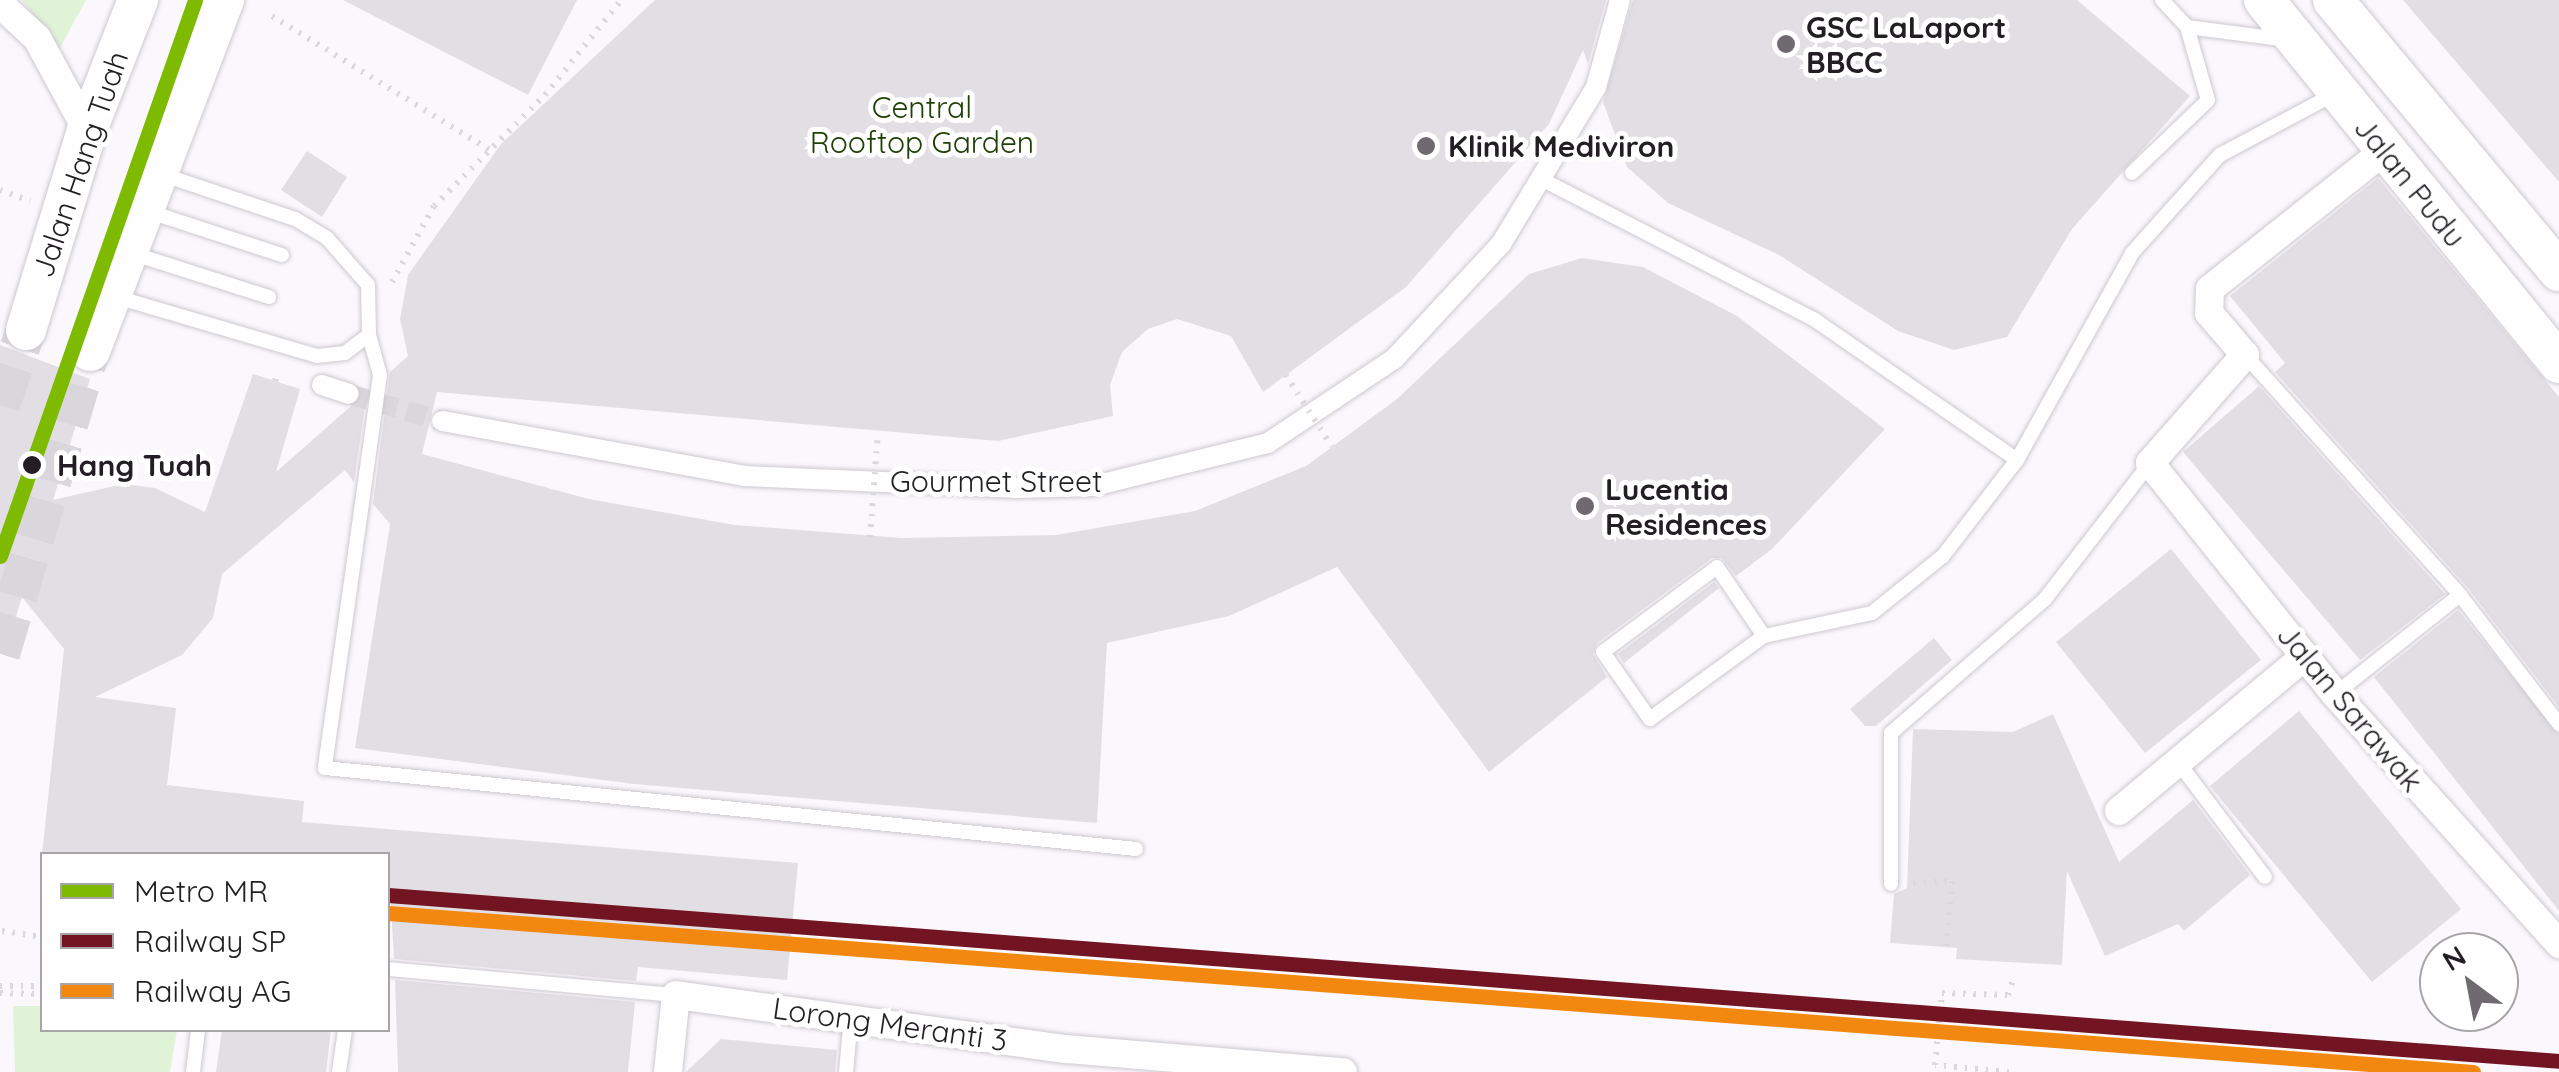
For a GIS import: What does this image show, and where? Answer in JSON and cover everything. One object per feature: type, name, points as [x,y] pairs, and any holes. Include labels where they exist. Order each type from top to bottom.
[{"type":"main road","name":"Jalan Hang Tuah","points":[[26,330],[87,130],[138,0]]},
{"type":"main road","points":[[90,351],[148,190],[224,0]]},
{"type":"main road","name":"Jalan Pudu","points":[[2264,0],[2559,363]]},
{"type":"main road","name":"Jalan Pudu","points":[[2333,0],[2559,271]]},
{"type":"street","name":"Gourmet Street","points":[[442,421],[744,476],[1055,487],[1205,464],[1268,443],[1394,359],[1456,300],[1541,179],[1596,87],[1620,0]]},
{"type":"street","points":[[0,4],[37,38],[87,130]]},
{"type":"street","points":[[2150,463],[2246,354],[2210,313],[2210,288],[2384,151]]},
{"type":"street","points":[[322,385],[349,394]]},
{"type":"street","name":"Jalan Sarawak","points":[[2150,463],[2336,694],[2559,944]]},
{"type":"street","points":[[2119,811],[2306,656]]},
{"type":"street","points":[[668,1072],[676,994]]},
{"type":"street","name":"Lorong Meranti 3","points":[[676,994],[852,1016],[1065,1061],[1342,1072]]},
{"type":"lane","points":[[2132,172],[2208,100],[2187,26],[2162,0]]},
{"type":"lane","points":[[2187,26],[2295,40]]},
{"type":"lane","points":[[1764,636],[1717,567],[1602,652],[1650,719],[1764,636],[1872,612],[1943,556],[2018,460],[2132,253],[2220,155],[2336,92]]},
{"type":"lane","points":[[1541,179],[1816,320],[2018,460]]},
{"type":"lane","points":[[148,190],[282,254]]},
{"type":"lane","points":[[148,190],[327,238],[368,284],[369,335],[380,375],[325,768],[1136,849]]},
{"type":"lane","points":[[126,251],[268,297]]},
{"type":"lane","points":[[110,296],[317,356],[345,353],[369,335]]},
{"type":"lane","points":[[2246,354],[2460,595],[2559,724]]},
{"type":"lane","points":[[1891,884],[1892,733],[2045,599],[2150,463]]},
{"type":"lane","points":[[2336,694],[2460,595]]},
{"type":"lane","points":[[2178,762],[2265,877]]},
{"type":"lane","points":[[390,969],[676,994]]},
{"type":"lane","points":[[846,1072],[852,1016]]},
{"type":"lane","points":[[193,1072],[198,1032]]},
{"type":"lane","points":[[340,1072],[345,1032]]},
{"type":"path","points":[[389,304],[408,245],[621,0]]},
{"type":"path","points":[[272,16],[490,150]]},
{"type":"path","points":[[0,190],[36,203]]},
{"type":"path","points":[[275,382],[278,371]]},
{"type":"path","points":[[1286,375],[1332,447]]},
{"type":"path","points":[[870,537],[878,432]]},
{"type":"path","points":[[1891,884],[1952,881],[1946,952]]},
{"type":"path","points":[[2,931],[40,938]]},
{"type":"path","points":[[2009,1072],[1935,1065],[1942,992],[2008,994],[2014,976]]},
{"type":"path","points":[[0,986],[40,986]]},
{"type":"path","points":[[0,993],[40,994]]},
{"type":"green space","points":[[22,0],[86,0],[60,48]]},
{"type":"green space","points":[[13,1006],[40,1006],[40,1032],[177,1032],[170,1072],[15,1072]]},
{"type":"building","points":[[343,0],[577,0],[528,95]]},
{"type":"building","points":[[655,0],[1606,0],[1588,64],[1583,50],[1549,124],[1406,287],[1263,392],[1231,336],[1177,319],[1148,329],[1122,352],[1110,385],[1113,416],[998,441],[437,392],[422,454],[589,499],[735,525],[901,538],[1056,535],[1195,511],[1306,466],[1397,399],[1529,274],[1582,258],[1643,267],[1737,316],[1885,429],[1772,549],[1736,576],[1722,558],[1712,558],[1597,643],[1593,654],[1607,677],[1489,772],[1337,567],[1229,616],[1107,643],[1097,823],[634,784],[355,748],[390,524],[373,504],[390,372],[408,356],[400,319],[408,275],[501,144]]},
{"type":"building","points":[[1633,0],[2077,0],[2190,96],[2072,229],[2007,337],[1954,350],[1898,331],[1779,255],[1668,203],[1627,167],[1603,102]]},
{"type":"building","points":[[2403,0],[2559,0],[2559,182]]},
{"type":"building","points":[[307,151],[347,177],[322,217],[281,190]]},
{"type":"building","points":[[2378,178],[2559,397],[2559,707],[2468,588],[2275,372],[2285,363],[2230,296]]},
{"type":"building","points":[[0,345],[90,379],[53,500],[123,484],[155,488],[205,512],[253,374],[300,389],[276,472],[367,392],[354,482],[345,470],[222,574],[213,618],[182,655],[95,697],[176,708],[167,785],[304,801],[302,822],[798,863],[787,980],[638,967],[636,981],[394,959],[390,852],[42,852],[64,649],[22,597],[7,646],[0,645]]},
{"type":"building","points":[[2259,386],[2445,594],[2360,660],[2183,452]]},
{"type":"building","points":[[2171,549],[2261,660],[2145,753],[2056,642]]},
{"type":"building","points":[[1714,582],[1719,588],[1624,663],[1618,654]]},
{"type":"building","points":[[2458,610],[2559,734],[2559,911],[2374,677]]},
{"type":"building","points":[[1934,638],[1952,660],[1876,726],[1865,726],[1850,709]]},
{"type":"building","points":[[2299,711],[2461,909],[2433,932],[2419,932],[2419,943],[2372,982],[2210,786]]},
{"type":"building","points":[[2053,714],[2119,862],[2193,800],[2250,875],[2184,931],[2178,924],[2105,956],[2067,871],[2062,965],[1956,959],[1957,948],[1890,943],[1894,894],[1907,888],[1913,729],[2013,732]]},
{"type":"building","points":[[395,980],[635,1002],[628,1072],[398,1072]]},
{"type":"building","points":[[222,1032],[331,1032],[326,1072],[216,1072]]},
{"type":"building","points":[[721,1039],[837,1050],[835,1072],[686,1072]]},
{"type":"tunnel","points":[[0,405],[26,330]]},
{"type":"tunnel","points":[[0,654],[90,351]]},
{"type":"tunnel","points":[[349,394],[442,421]]},
{"type":"metro line","name":"MR","points":[[0,556],[195,0]]},
{"type":"rail line","name":"SP","points":[[390,895],[2559,1061]]},
{"type":"rail line","name":"AG","points":[[390,913],[2473,1072]]},
{"type":"place","name":"GSC LaLaport BBCC","points":[[1786,44]]},
{"type":"place","name":"Klinik Mediviron","points":[[1426,146]]},
{"type":"place","name":"Hang Tuah","points":[[32,465]]},
{"type":"place","name":"Lucentia Residences","points":[[1585,506]]},
{"type":"park label","name":"Central Rooftop Garden","points":[[922,124]]}]
